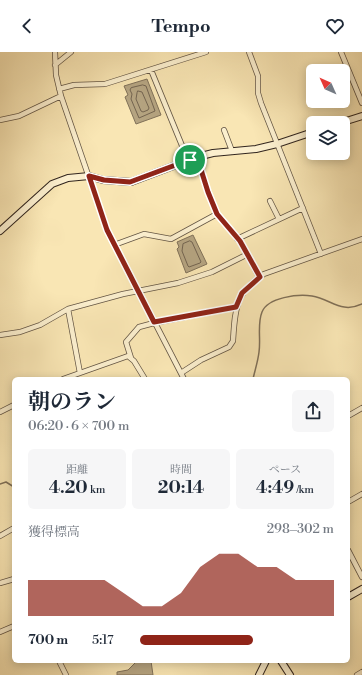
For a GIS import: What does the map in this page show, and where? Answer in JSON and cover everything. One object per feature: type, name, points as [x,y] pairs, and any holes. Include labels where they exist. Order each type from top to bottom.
[{"type":"street","points":[[55,52],[55,65],[60,96],[89,176],[99,211],[137,291],[183,377]]},
{"type":"street","points":[[55,65],[71,52]]},
{"type":"street","points":[[59,89],[74,85],[105,84],[206,52]]},
{"type":"street","points":[[249,52],[258,76],[258,93],[261,103],[321,254]]},
{"type":"street","points":[[341,52],[362,103]]},
{"type":"street","points":[[151,70],[183,148],[190,160]]},
{"type":"street","points":[[0,120],[19,116],[60,96]]},
{"type":"street","points":[[350,120],[362,116]]},
{"type":"street","points":[[224,130],[232,151]]},
{"type":"street","points":[[0,231],[52,184],[68,178],[89,176],[104,180],[130,182],[197,157],[213,153],[256,149],[306,134]]},
{"type":"street","points":[[197,157],[208,192],[217,214],[237,239],[260,277]]},
{"type":"street","points":[[270,201],[278,219]]},
{"type":"street","points":[[237,239],[303,208]]},
{"type":"street","points":[[114,245],[144,234],[171,239],[217,214]]},
{"type":"street","points":[[181,373],[201,360],[229,347],[233,341],[236,307],[242,293],[264,274],[362,239]]},
{"type":"street","points":[[0,335],[20,332],[40,325],[68,310],[123,294],[178,283],[212,272],[246,255]]},
{"type":"street","points":[[144,377],[131,358],[126,342],[139,327],[154,322],[236,307]]},
{"type":"street","points":[[68,310],[80,372]]},
{"type":"street","points":[[67,377],[128,356],[131,358]]},
{"type":"street","points":[[0,410],[12,406]]},
{"type":"street","points":[[350,415],[362,408]]},
{"type":"street","points":[[350,501],[362,494]]},
{"type":"street","points":[[0,536],[12,529]]},
{"type":"street","points":[[350,554],[362,578]]},
{"type":"street","points":[[0,583],[12,580]]},
{"type":"street","points":[[350,596],[362,589]]},
{"type":"street","points":[[0,632],[12,627]]},
{"type":"street","points":[[60,663],[66,675]]},
{"type":"street","points":[[259,675],[265,663]]},
{"type":"street","points":[[282,663],[290,675]]},
{"type":"street","points":[[357,675],[362,672]]},
{"type":"water","points":[[147,79],[161,115],[136,124],[125,97],[128,95],[124,86]]},
{"type":"water","points":[[193,235],[207,264],[186,273],[177,249],[179,247],[177,242]]},
{"type":"water","points":[[135,663],[151,663],[153,675],[117,675],[117,672],[128,670]]},
{"type":"waterway","points":[[253,377],[259,352],[259,327],[262,312],[270,303],[292,296],[306,295],[319,298],[342,307],[355,307],[362,304]]},
{"type":"waterway","points":[[0,484],[6,482],[12,486]]},
{"type":"route","points":[[197,157],[208,192],[217,214],[240,241],[246,255],[260,277],[242,293],[236,307],[154,322],[107,230],[99,211],[89,176],[104,180],[130,182],[190,160],[197,157]]}]
